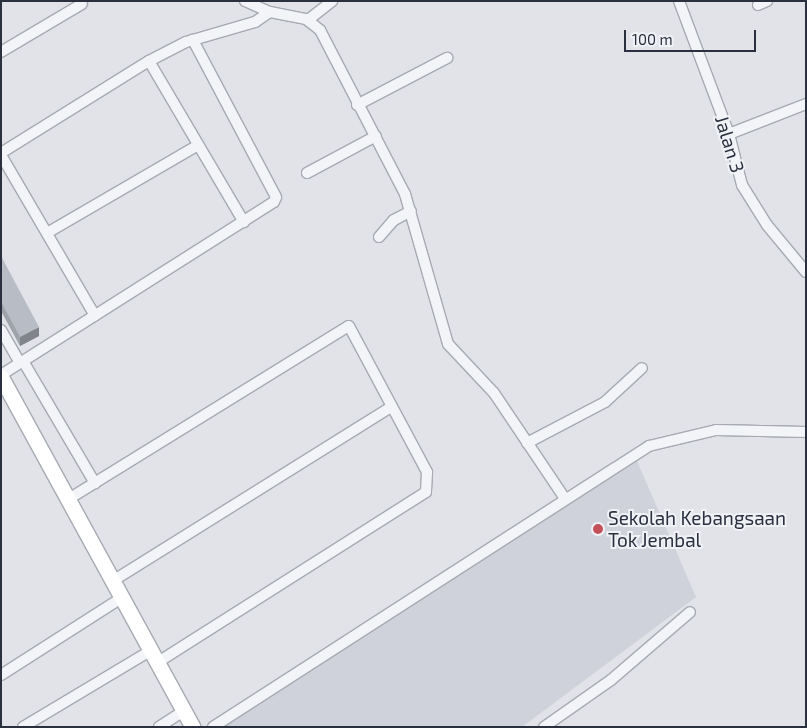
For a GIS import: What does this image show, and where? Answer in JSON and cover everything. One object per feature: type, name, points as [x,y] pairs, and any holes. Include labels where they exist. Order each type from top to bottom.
[{"type":"main road","points":[[1,376],[120,599],[193,727]]},
{"type":"street","points":[[246,1],[270,12],[308,20],[320,30],[357,105],[376,136],[411,211],[448,344],[494,393],[564,497]]},
{"type":"street","points":[[308,20],[332,1]]},
{"type":"street","name":"Jalan 3","points":[[679,1],[729,134],[753,206],[806,272]]},
{"type":"street","points":[[1,52],[82,4]]},
{"type":"street","points":[[95,316],[1,154],[149,60],[193,40],[255,22],[270,12]]},
{"type":"street","points":[[1,376],[244,222],[276,197],[193,40]]},
{"type":"street","points":[[357,105],[447,58]]},
{"type":"street","points":[[149,60],[244,222]]},
{"type":"street","points":[[729,134],[806,104]]},
{"type":"street","points":[[307,173],[376,136]]},
{"type":"street","points":[[47,233],[198,144]]},
{"type":"street","points":[[379,237],[394,220],[411,211]]},
{"type":"street","points":[[23,727],[153,657],[426,492],[427,472],[348,326],[67,500]]},
{"type":"street","points":[[1,330],[94,482]]},
{"type":"street","points":[[527,443],[605,402],[642,368]]},
{"type":"street","points":[[111,582],[392,407]]},
{"type":"street","points":[[213,727],[564,497],[649,446],[691,432],[806,432]]},
{"type":"street","points":[[1,675],[120,599]]},
{"type":"street","points":[[544,727],[611,680],[690,612]]},
{"type":"street","points":[[159,727],[184,711]]},
{"type":"shaded area","name":"Sekolah Kebangsaan Tok Jembal","points":[[637,461],[696,597],[522,727],[222,727]]},
{"type":"building","points":[[1,256],[39,327],[20,337],[1,302]]},
{"type":"place","name":"Sekolah Kebangsaan Tok Jembal","points":[[598,529]]}]
